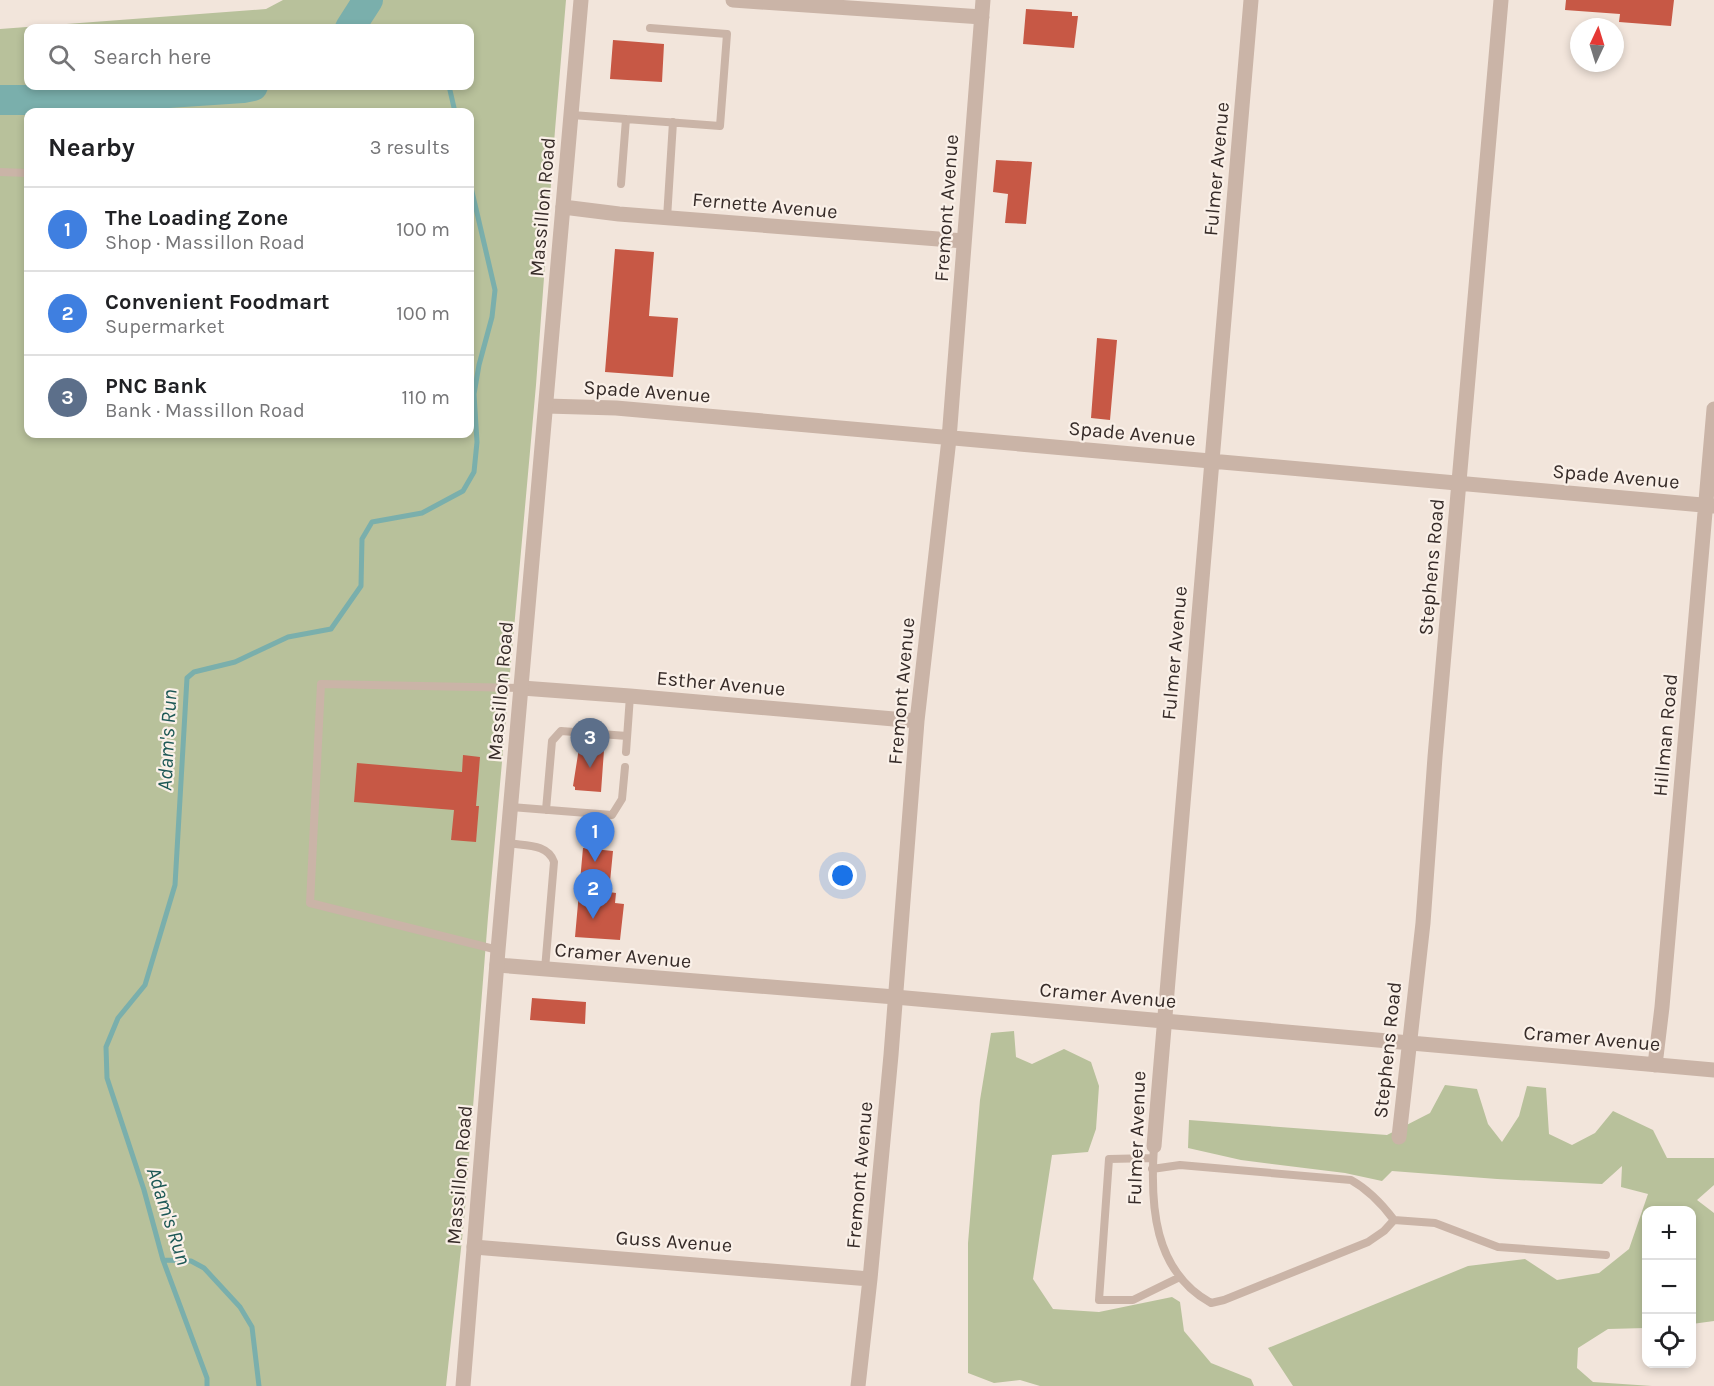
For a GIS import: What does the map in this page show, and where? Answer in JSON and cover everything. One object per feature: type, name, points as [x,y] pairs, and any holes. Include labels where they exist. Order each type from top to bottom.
[{"type":"street","name":"Massillon Road","points":[[463,1386],[581,0]]},
{"type":"street","points":[[734,0],[982,17]]},
{"type":"street","name":"Fremont Avenue","points":[[858,1386],[870,1279],[907,868],[917,721],[949,439],[983,0]]},
{"type":"street","name":"Fulmer Avenue","points":[[1153,1152],[1251,0]]},
{"type":"street","name":"Stephens Road","points":[[1399,1137],[1423,923],[1501,0]]},
{"type":"street","name":"Fernette Avenue","points":[[563,207],[667,218],[964,241]]},
{"type":"street","name":"Spade Avenue","points":[[546,406],[639,410],[1710,505]]},
{"type":"street","name":"Hillman Road","points":[[1655,1065],[1710,505],[1714,409]]},
{"type":"street","name":"Esther Avenue","points":[[522,688],[917,721]]},
{"type":"street","name":"Cramer Avenue","points":[[498,957],[545,969],[894,997],[1714,1070]]},
{"type":"street","name":"Guss Avenue","points":[[474,1247],[870,1279]]},
{"type":"lane","points":[[572,115],[720,126],[727,34],[650,28]]},
{"type":"lane","points":[[621,184],[626,119]]},
{"type":"lane","points":[[667,218],[673,122]]},
{"type":"lane","points":[[0,172],[24,173]]},
{"type":"lane","points":[[498,957],[310,903],[321,684],[522,688]]},
{"type":"lane","points":[[626,752],[630,696]]},
{"type":"lane","points":[[546,810],[552,741],[561,731],[627,736]]},
{"type":"lane","points":[[511,807],[612,814],[622,799],[625,767]]},
{"type":"lane","points":[[508,843],[544,848],[552,854],[554,862],[545,969]]},
{"type":"lane","points":[[1153,1152],[1109,1159],[1099,1300],[1133,1300],[1180,1277]]},
{"type":"lane","name":"Fulmer Avenue","points":[[1153,1152],[1154,1216],[1161,1243],[1180,1277],[1198,1296],[1210,1303],[1224,1300],[1368,1242],[1384,1231],[1394,1220]]},
{"type":"lane","points":[[1152,1169],[1180,1165],[1352,1180],[1379,1201],[1394,1220],[1435,1223],[1498,1247],[1606,1255]]},
{"type":"green space","points":[[283,0],[566,0],[536,385],[488,917],[464,1221],[446,1386],[0,1386],[0,29],[24,27],[24,90],[474,90],[474,24],[66,24],[266,9]]},
{"type":"green space","points":[[1014,1031],[1016,1057],[1032,1064],[1064,1049],[1091,1062],[1099,1086],[1096,1129],[1088,1152],[1052,1155],[1033,1279],[1053,1309],[1099,1312],[1172,1297],[1180,1302],[1184,1331],[1211,1363],[1251,1379],[1254,1386],[1040,1386],[1020,1380],[994,1383],[968,1373],[968,1243],[980,1100],[991,1033]]},
{"type":"green space","points":[[1445,1085],[1477,1089],[1488,1124],[1502,1142],[1519,1116],[1527,1086],[1546,1088],[1549,1134],[1572,1145],[1595,1133],[1613,1111],[1653,1130],[1667,1158],[1714,1158],[1714,1185],[1697,1200],[1714,1213],[1714,1321],[1696,1323],[1696,1206],[1644,1206],[1648,1194],[1621,1187],[1622,1166],[1602,1184],[1392,1171],[1382,1181],[1345,1173],[1241,1160],[1188,1148],[1189,1120],[1387,1135],[1430,1113]]},
{"type":"green space","points":[[1642,1211],[1642,1328],[1608,1329],[1578,1348],[1577,1368],[1593,1382],[1652,1386],[1293,1386],[1268,1348],[1468,1266],[1525,1259],[1557,1280],[1599,1273],[1629,1249]]},
{"type":"building","points":[[1566,0],[1674,0],[1671,26],[1624,22],[1624,18],[1620,18],[1620,14],[1565,10]]},
{"type":"building","points":[[1026,9],[1072,12],[1072,16],[1078,16],[1074,48],[1023,44]]},
{"type":"building","points":[[613,40],[664,44],[662,82],[610,79]]},
{"type":"building","points":[[996,160],[1032,162],[1026,224],[1005,223],[1008,194],[993,192]]},
{"type":"building","points":[[615,249],[654,252],[649,316],[678,318],[673,377],[605,372]]},
{"type":"building","points":[[1097,338],[1117,340],[1110,420],[1091,418]]},
{"type":"building","points":[[579,748],[604,750],[601,792],[575,790],[573,786]]},
{"type":"building","points":[[463,755],[480,757],[476,842],[451,840],[454,810],[354,802],[357,763],[462,772]]},
{"type":"building","points":[[583,848],[613,851],[609,892],[616,893],[615,903],[624,904],[620,940],[575,937]]},
{"type":"building","points":[[532,998],[586,1002],[585,1024],[530,1020]]},
{"type":"waterway","points":[[353,24],[368,0]]},
{"type":"waterway","points":[[0,100],[63,100],[213,90]]},
{"type":"waterway","name":"Adam's Run","points":[[450,90],[454,108]]},
{"type":"waterway","name":"Adam's Run","points":[[474,200],[495,290],[492,317],[474,394]]},
{"type":"waterway","name":"Adam's Run","points":[[207,1386],[207,1378],[163,1260],[144,1190],[107,1078],[106,1047],[118,1018],[145,985],[175,885],[187,678],[194,672],[235,662],[288,637],[331,629],[361,586],[362,539],[372,522],[422,513],[463,491],[474,472],[477,442],[474,394]]},
{"type":"waterway","points":[[163,1260],[191,1261],[204,1268],[240,1307],[252,1327],[259,1386]]},
{"type":"place","name":"PNC Bank","points":[[590,768]]},
{"type":"place","name":"The Loading Zone","points":[[595,862]]},
{"type":"place","name":"Convenient Foodmart","points":[[593,919]]}]
